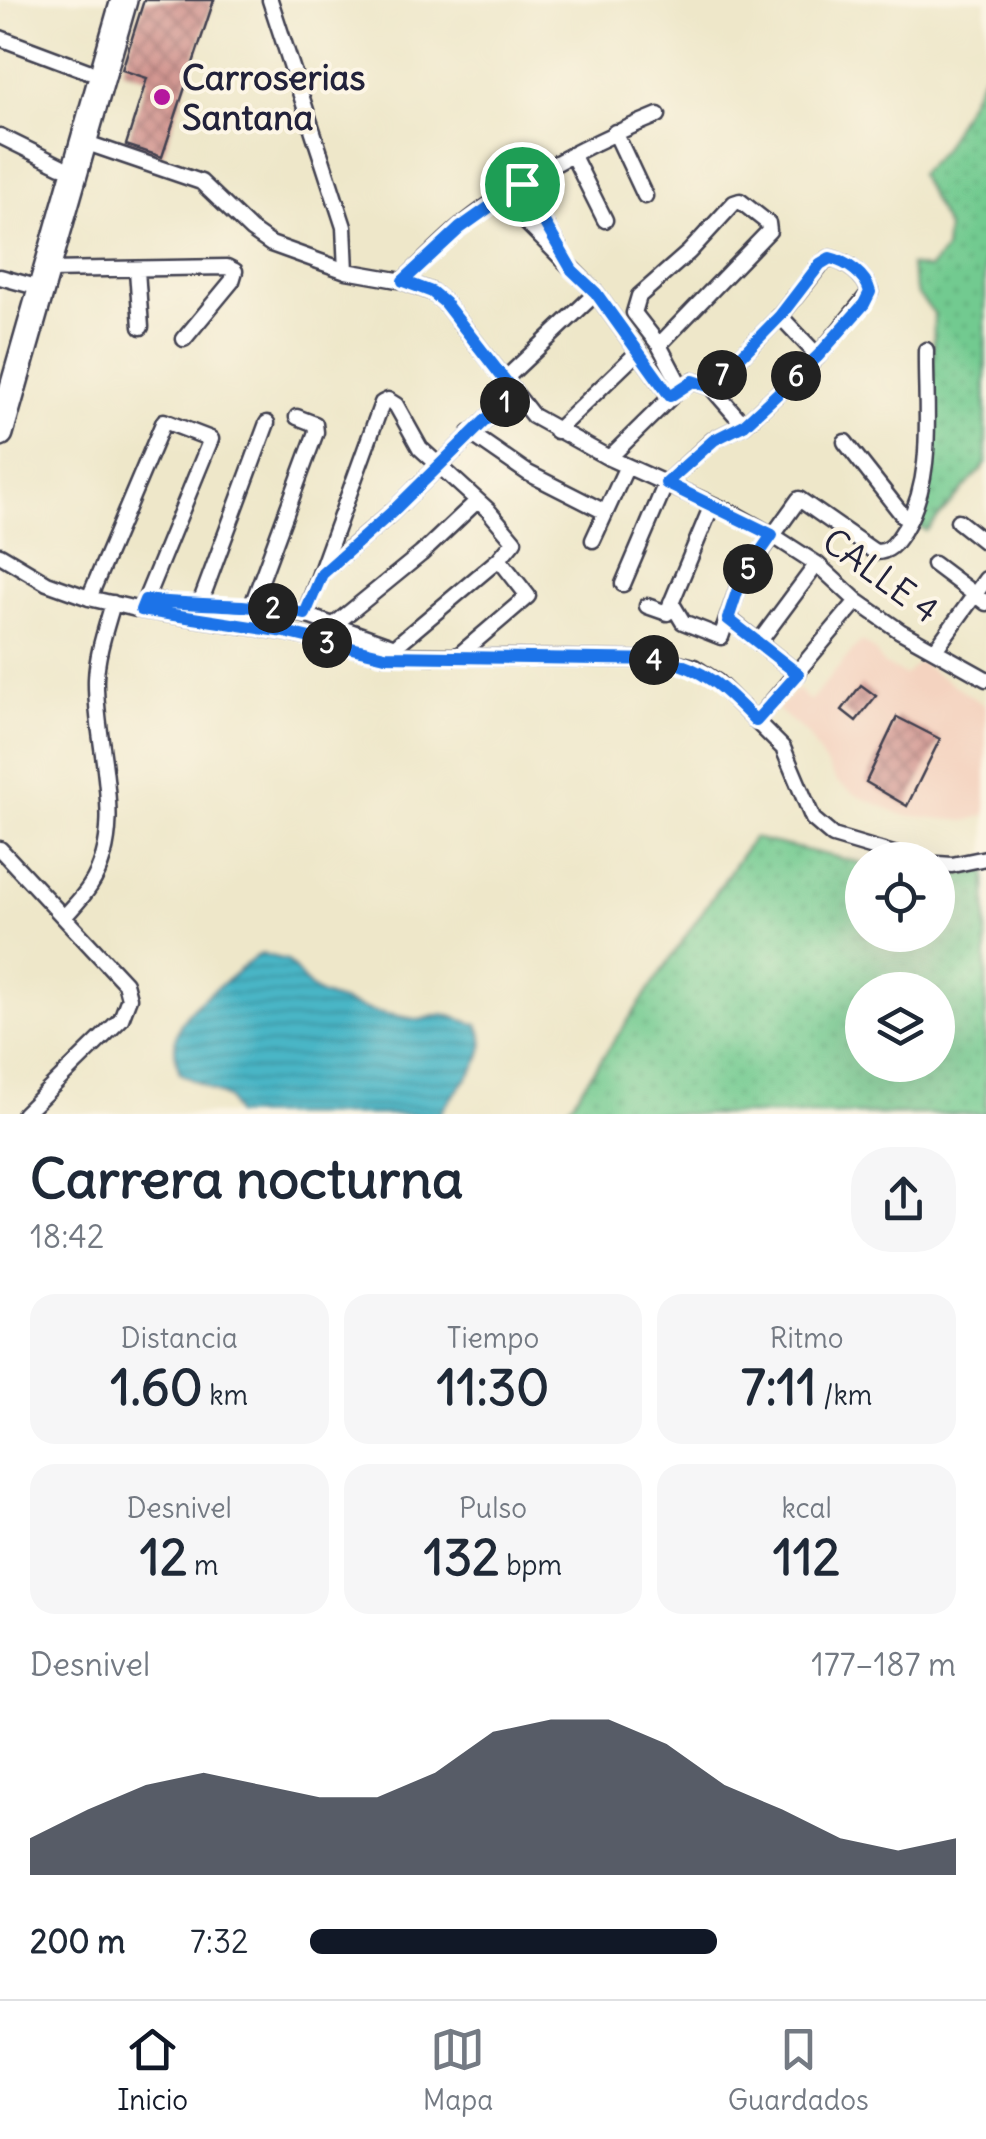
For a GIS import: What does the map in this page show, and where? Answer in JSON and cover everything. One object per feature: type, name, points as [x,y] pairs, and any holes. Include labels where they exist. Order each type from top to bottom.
[{"type":"highway","points":[[0,433],[61,166],[107,0]]},
{"type":"highway","points":[[0,385],[84,142],[124,0]]},
{"type":"street","points":[[270,0],[344,226],[346,271]]},
{"type":"street","points":[[0,38],[88,71]]},
{"type":"street","points":[[403,281],[460,228],[522,184],[615,132],[658,115]]},
{"type":"street","points":[[615,132],[645,196]]},
{"type":"street","points":[[0,136],[61,166]]},
{"type":"street","name":"CALLE 4","points":[[84,142],[201,182],[260,238],[346,271],[403,281],[432,292],[533,416],[609,458],[772,535],[818,564],[857,601],[986,679]]},
{"type":"street","points":[[573,156],[605,220]]},
{"type":"street","points":[[522,184],[572,270]]},
{"type":"street","points":[[502,198],[596,293],[639,352],[676,392]]},
{"type":"street","points":[[660,345],[769,231],[768,223],[740,201],[634,304],[634,313],[660,345],[676,392]]},
{"type":"street","points":[[623,584],[666,483],[714,440],[744,425],[818,356],[864,304],[870,292],[867,281],[841,261],[830,258],[820,264],[780,316],[711,387]]},
{"type":"street","points":[[0,278],[227,267],[235,271],[184,339]]},
{"type":"street","points":[[137,270],[142,327]]},
{"type":"street","points":[[505,379],[596,293]]},
{"type":"street","points":[[780,316],[818,356]]},
{"type":"street","points":[[647,606],[669,608],[684,622],[721,638],[741,580],[799,499],[875,552],[884,552],[896,544],[922,492],[926,350]]},
{"type":"street","points":[[556,431],[639,352]]},
{"type":"street","points":[[609,458],[676,392],[693,381],[711,387],[744,425]]},
{"type":"street","points":[[322,574],[514,392]]},
{"type":"street","points":[[305,614],[382,403],[388,400],[396,405],[420,448],[488,510],[514,540],[499,559],[390,651]]},
{"type":"street","points":[[252,605],[316,432],[316,424],[297,416]]},
{"type":"street","points":[[88,598],[164,421],[211,439],[143,605]]},
{"type":"street","points":[[199,606],[267,423]]},
{"type":"street","points":[[470,433],[528,473],[605,512]]},
{"type":"street","points":[[845,442],[908,522]]},
{"type":"street","points":[[593,540],[627,466]]},
{"type":"street","points":[[334,625],[421,554],[476,502]]},
{"type":"street","points":[[669,608],[712,505]]},
{"type":"street","points":[[958,521],[986,543]]},
{"type":"street","points":[[0,556],[47,583],[88,598],[143,605],[252,605],[305,614],[390,651]]},
{"type":"street","points":[[459,654],[528,596],[499,559]]},
{"type":"street","points":[[759,642],[818,564]]},
{"type":"street","name":"CALLE 4","points":[[934,564],[980,599]]},
{"type":"street","points":[[934,650],[980,599],[986,580]]},
{"type":"street","points":[[756,721],[857,601]]},
{"type":"street","points":[[65,916],[91,886],[104,854],[108,824],[96,682],[98,656],[113,603]]},
{"type":"street","points":[[143,605],[390,651],[666,660],[694,667],[717,682],[783,748],[813,820],[833,836],[853,842]]},
{"type":"street","points":[[728,619],[798,674]]},
{"type":"street","points":[[0,849],[125,982],[129,998],[122,1018],[24,1114]]},
{"type":"street","points":[[955,862],[986,858]]},
{"type":"shaded area","points":[[861,641],[875,651],[883,664],[905,675],[926,656],[923,665],[986,706],[986,815],[965,821],[903,815],[858,796],[837,782],[807,734],[777,709],[797,689],[810,701]]},
{"type":"green space","points":[[984,74],[986,464],[926,531],[916,524],[932,476],[934,313],[917,294],[910,265],[929,269],[945,250],[947,228],[919,174],[942,150]]},
{"type":"green space","points":[[753,838],[845,859],[845,952],[955,952],[955,875],[986,870],[986,1114],[564,1114]]},
{"type":"water","points":[[262,954],[287,960],[322,995],[371,1011],[420,1020],[443,1014],[478,1025],[482,1050],[478,1061],[440,1114],[235,1114],[229,1099],[180,1073],[175,1041],[194,1007]]},
{"type":"building","name":"Carroserias Santana","points":[[144,0],[214,0],[162,157],[126,145],[147,78],[122,70]]},
{"type":"building","points":[[861,685],[876,696],[856,721],[842,710]]},
{"type":"building","points":[[897,717],[940,739],[907,806],[866,782]]},
{"type":"place","name":"Carroserias Santana","points":[[162,97]]},
{"type":"route","points":[[522,184],[572,270],[596,293],[670,396],[693,381],[711,387],[780,316],[820,264],[830,258],[841,261],[867,281],[870,292],[864,304],[818,356],[744,425],[714,440],[666,483],[772,535],[741,580],[728,619],[798,674],[756,721],[717,682],[694,667],[666,660],[459,654],[385,656],[285,632],[141,610],[145,600],[199,606],[252,605],[305,614],[322,574],[391,513],[514,392],[444,302],[432,292],[403,281],[460,228],[522,184]]}]
